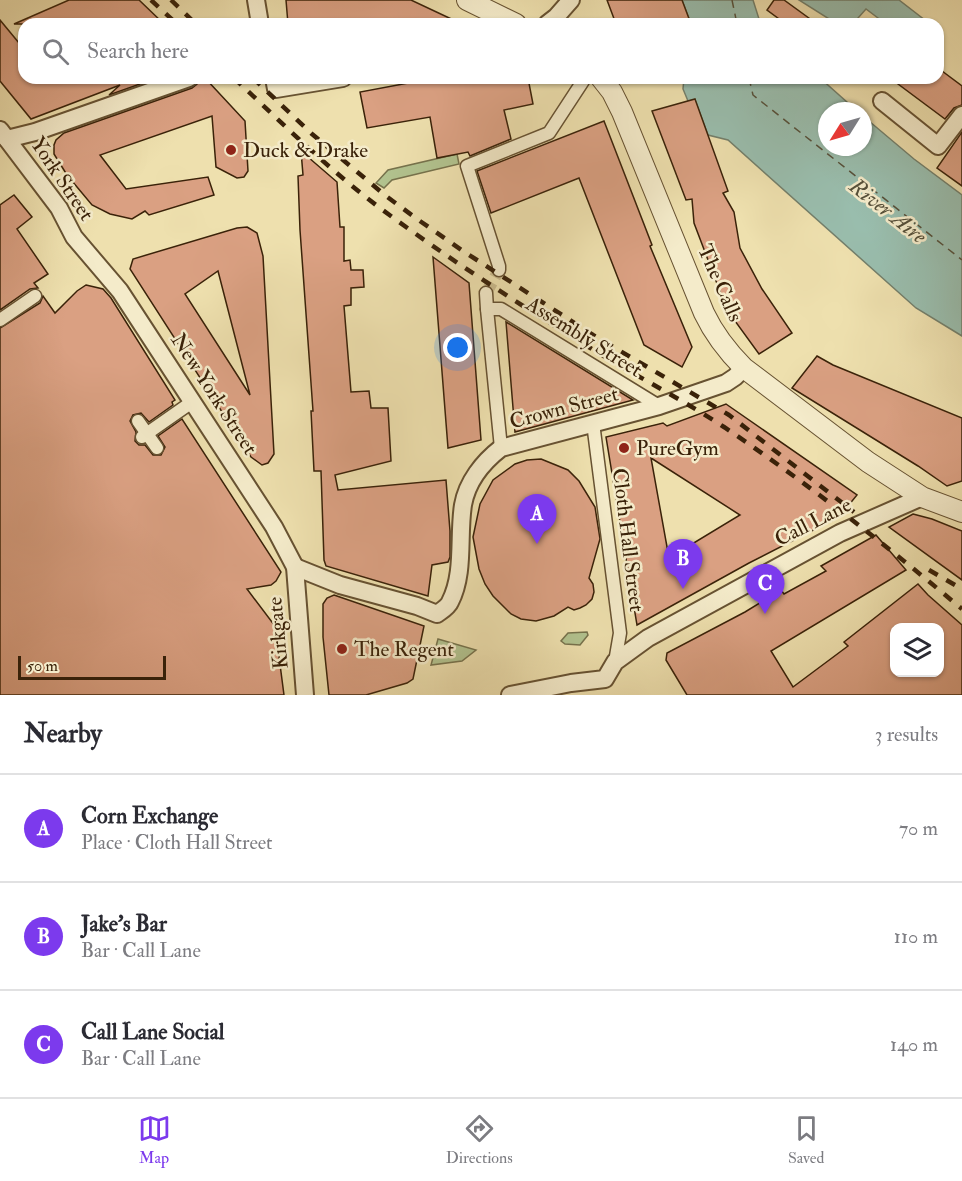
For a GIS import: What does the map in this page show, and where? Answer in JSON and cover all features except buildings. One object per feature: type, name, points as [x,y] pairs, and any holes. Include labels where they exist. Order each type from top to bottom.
[{"type":"street","points":[[256,0],[259,18]]},
{"type":"street","points":[[467,0],[501,18]]},
{"type":"street","points":[[554,18],[571,0]]},
{"type":"street","points":[[4,135],[35,132],[172,84]]},
{"type":"street","points":[[498,270],[499,266],[467,166],[549,133],[581,84]]},
{"type":"street","name":"The Calls","points":[[606,84],[622,112],[713,332],[744,368],[868,462],[922,496]]},
{"type":"street","points":[[882,101],[938,146],[962,115]]},
{"type":"street","name":"York Street","points":[[4,135],[59,208],[74,237],[87,253]]},
{"type":"street","name":"New York Street","points":[[87,253],[120,291],[274,527],[295,567]]},
{"type":"street","points":[[486,293],[501,448]]},
{"type":"street","points":[[0,320],[35,296]]},
{"type":"street","name":"Assembly Street","points":[[488,309],[501,309],[659,406]]},
{"type":"street","name":"Crown Street","points":[[295,567],[340,585],[417,606],[437,614],[450,604],[456,582],[464,504],[472,481],[487,460],[501,448],[659,406],[726,383],[744,368]]},
{"type":"street","points":[[144,435],[192,402]]},
{"type":"street","points":[[138,421],[144,435],[157,448]]},
{"type":"street","name":"Cloth Hall Street","points":[[592,423],[620,633],[615,662]]},
{"type":"street","points":[[922,496],[962,512]]},
{"type":"street","name":"Call Lane","points":[[510,695],[571,682],[605,679],[615,662],[648,638],[840,533],[922,496]]},
{"type":"street","name":"Kirkgate","points":[[295,567],[305,695]]},
{"type":"green space","points":[[457,154],[459,164],[392,180],[384,188],[376,183],[388,170]]},
{"type":"green space","points":[[587,632],[588,635],[580,645],[565,644],[561,641],[568,633]]},
{"type":"green space","points":[[438,639],[476,650],[462,661],[431,665]]},
{"type":"water","points":[[682,0],[753,0],[759,18],[689,18]]},
{"type":"water","points":[[799,0],[899,0],[922,18],[878,18],[866,9],[858,18],[828,18]]},
{"type":"water","name":"River Aire","points":[[683,84],[827,84],[847,102],[818,102],[818,156],[872,156],[872,124],[962,195],[962,336],[916,308],[728,140],[708,135],[695,100],[688,101]]},
{"type":"ferry route","points":[[732,0],[736,18]]},
{"type":"ferry route","points":[[750,84],[753,95],[962,260]]},
{"type":"tunnel","points":[[486,293],[499,270]]},
{"type":"railway","points":[[151,0],[170,18]]},
{"type":"railway","points":[[171,0],[190,18]]},
{"type":"railway","points":[[240,84],[305,145],[380,208],[456,262],[534,313],[724,427],[846,515],[962,609]]},
{"type":"railway","points":[[259,84],[312,134],[417,219],[593,335],[729,415],[854,512]]},
{"type":"railway","points":[[929,570],[962,589]]},
{"type":"place","name":"Duck & Drake","points":[[231,150]]},
{"type":"place","name":"PureGym","points":[[624,448]]},
{"type":"place","name":"Corn Exchange","points":[[537,544]]},
{"type":"place","name":"Jake's Bar","points":[[683,589]]},
{"type":"place","name":"Call Lane Social","points":[[765,614]]},
{"type":"place","name":"The Regent","points":[[342,649]]}]
